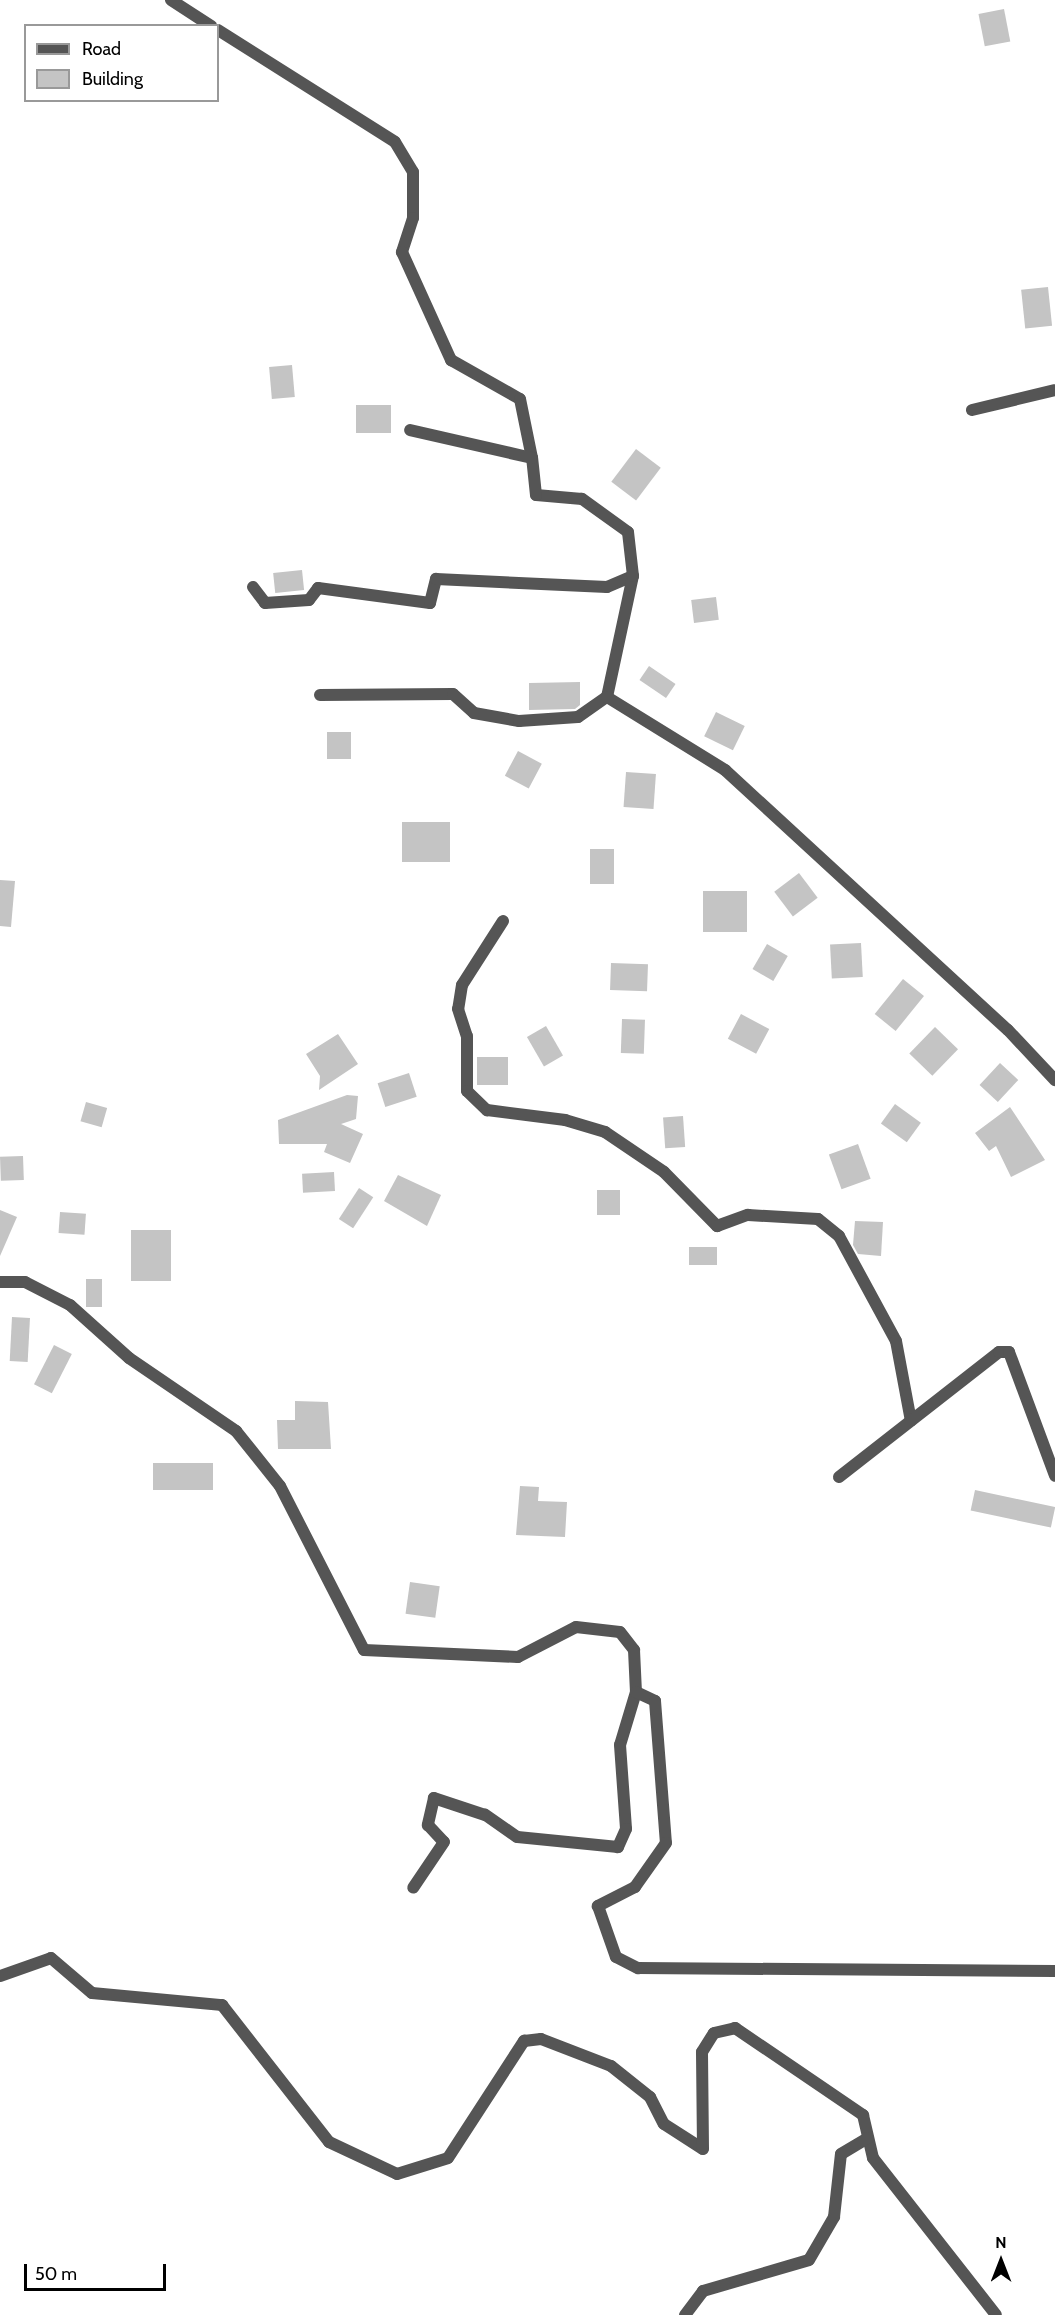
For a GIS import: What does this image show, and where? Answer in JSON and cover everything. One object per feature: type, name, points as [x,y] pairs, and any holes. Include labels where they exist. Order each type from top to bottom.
[{"type":"street","points":[[171,0],[208,24]]},
{"type":"street","points":[[219,31],[395,142],[413,172],[413,218],[402,252],[451,360],[520,399],[532,458],[536,495],[582,499],[628,532],[633,576],[607,697],[578,717],[519,721],[474,713],[453,694],[320,695]]},
{"type":"street","points":[[972,410],[1055,390]]},
{"type":"street","points":[[410,430],[532,458]]},
{"type":"street","points":[[253,586],[265,603],[309,600],[318,588],[430,603],[435,579],[607,587],[633,576]]},
{"type":"street","points":[[607,697],[725,770],[1008,1030],[1055,1080]]},
{"type":"street","points":[[503,921],[462,985],[458,1009],[466,1036],[468,1091],[488,1110],[565,1120],[605,1132],[664,1173],[717,1226],[748,1215],[818,1219],[839,1236],[896,1341],[911,1421]]},
{"type":"street","points":[[0,1282],[25,1282],[70,1305],[129,1358],[236,1431],[280,1486],[364,1650],[519,1657],[576,1627],[602,1627],[620,1632],[634,1650],[636,1692],[620,1745],[626,1829],[618,1847],[517,1837],[485,1815],[434,1798],[428,1824],[444,1842],[413,1888]]},
{"type":"street","points":[[839,1477],[999,1352],[1010,1352],[1055,1476]]},
{"type":"street","points":[[636,1692],[655,1701],[666,1843],[635,1887],[598,1906],[616,1957],[638,1968],[1055,1971]]},
{"type":"street","points":[[0,1976],[51,1958],[92,1993],[222,2005],[329,2142],[397,2174],[448,2158],[524,2041],[541,2039],[611,2066],[650,2097],[664,2124],[703,2149],[702,2052],[714,2033],[735,2028],[863,2115],[873,2158],[996,2315]]},
{"type":"street","points":[[685,2315],[704,2291],[809,2260],[834,2217],[841,2154],[868,2138]]},
{"type":"building","points":[[1004,9],[1010,41],[985,46],[978,14]]},
{"type":"building","points":[[1048,287],[1052,326],[1025,329],[1021,290]]},
{"type":"building","points":[[292,365],[295,397],[272,399],[269,367]]},
{"type":"building","points":[[356,405],[391,405],[391,433],[356,433]]},
{"type":"building","points":[[636,449],[661,468],[636,500],[611,482]]},
{"type":"building","points":[[302,570],[304,590],[275,593],[273,573]]},
{"type":"building","points":[[716,597],[719,620],[694,623],[691,600]]},
{"type":"building","points":[[649,666],[676,684],[666,698],[639,680]]},
{"type":"building","points":[[580,682],[580,705],[575,709],[529,710],[529,683]]},
{"type":"building","points":[[716,712],[745,726],[733,750],[704,736]]},
{"type":"building","points":[[327,732],[351,732],[351,759],[327,759]]},
{"type":"building","points":[[518,751],[542,764],[529,788],[505,776]]},
{"type":"building","points":[[626,772],[656,774],[653,809],[624,807]]},
{"type":"building","points":[[402,822],[450,822],[450,862],[402,862]]},
{"type":"building","points":[[590,849],[614,849],[614,884],[590,884]]},
{"type":"building","points":[[799,873],[818,898],[793,916],[774,892]]},
{"type":"building","points":[[0,880],[15,881],[11,927],[0,926]]},
{"type":"building","points":[[703,891],[747,891],[747,932],[703,932]]},
{"type":"building","points":[[861,943],[863,977],[832,979],[830,945]]},
{"type":"building","points":[[767,944],[788,956],[773,981],[752,969]]},
{"type":"building","points":[[611,963],[648,964],[647,991],[610,990]]},
{"type":"building","points":[[903,979],[924,996],[896,1031],[875,1014]]},
{"type":"building","points":[[741,1014],[769,1029],[756,1054],[728,1039]]},
{"type":"building","points":[[622,1019],[645,1020],[644,1054],[621,1053]]},
{"type":"building","points":[[546,1026],[563,1055],[544,1066],[527,1037]]},
{"type":"building","points":[[935,1027],[958,1049],[932,1076],[909,1054]]},
{"type":"building","points":[[338,1034],[358,1064],[319,1090],[320,1076],[306,1054]]},
{"type":"building","points":[[477,1057],[508,1057],[508,1085],[477,1085]]},
{"type":"building","points":[[1000,1063],[1018,1080],[998,1102],[980,1085]]},
{"type":"building","points":[[409,1073],[417,1097],[385,1107],[378,1083]]},
{"type":"building","points":[[347,1095],[358,1096],[356,1119],[341,1124],[363,1134],[350,1163],[324,1152],[327,1144],[279,1144],[278,1120]]},
{"type":"building","points":[[86,1102],[107,1108],[102,1127],[80,1121]]},
{"type":"building","points":[[895,1104],[921,1123],[907,1142],[881,1123]]},
{"type":"building","points":[[1010,1107],[1045,1160],[1011,1177],[996,1146],[989,1151],[975,1133]]},
{"type":"building","points":[[683,1116],[685,1147],[665,1148],[663,1117]]},
{"type":"building","points":[[858,1144],[871,1179],[842,1189],[829,1155]]},
{"type":"building","points":[[23,1156],[24,1180],[1,1181],[0,1157]]},
{"type":"building","points":[[334,1172],[335,1191],[303,1193],[302,1174]]},
{"type":"building","points":[[398,1175],[441,1195],[427,1226],[384,1201]]},
{"type":"building","points":[[359,1188],[373,1197],[353,1228],[339,1219]]},
{"type":"building","points":[[597,1190],[620,1190],[620,1215],[597,1215]]},
{"type":"building","points":[[0,1210],[17,1217],[0,1256]]},
{"type":"building","points":[[60,1212],[86,1214],[84,1235],[59,1233]]},
{"type":"building","points":[[855,1221],[883,1222],[881,1256],[858,1254],[853,1245]]},
{"type":"building","points":[[131,1230],[171,1230],[171,1281],[131,1281]]},
{"type":"building","points":[[689,1247],[717,1247],[717,1265],[689,1265]]},
{"type":"building","points":[[86,1279],[102,1279],[102,1307],[86,1307]]},
{"type":"building","points":[[12,1317],[30,1318],[28,1362],[10,1361]]},
{"type":"building","points":[[54,1345],[72,1354],[52,1393],[34,1384]]},
{"type":"building","points":[[295,1401],[328,1402],[331,1449],[278,1449],[277,1420],[295,1420]]},
{"type":"building","points":[[153,1463],[213,1463],[213,1490],[153,1490]]},
{"type":"building","points":[[520,1486],[539,1487],[538,1501],[567,1502],[565,1537],[516,1535]]},
{"type":"building","points":[[975,1490],[1055,1507],[1051,1528],[971,1511]]},
{"type":"building","points":[[410,1582],[440,1586],[435,1618],[406,1614]]}]
